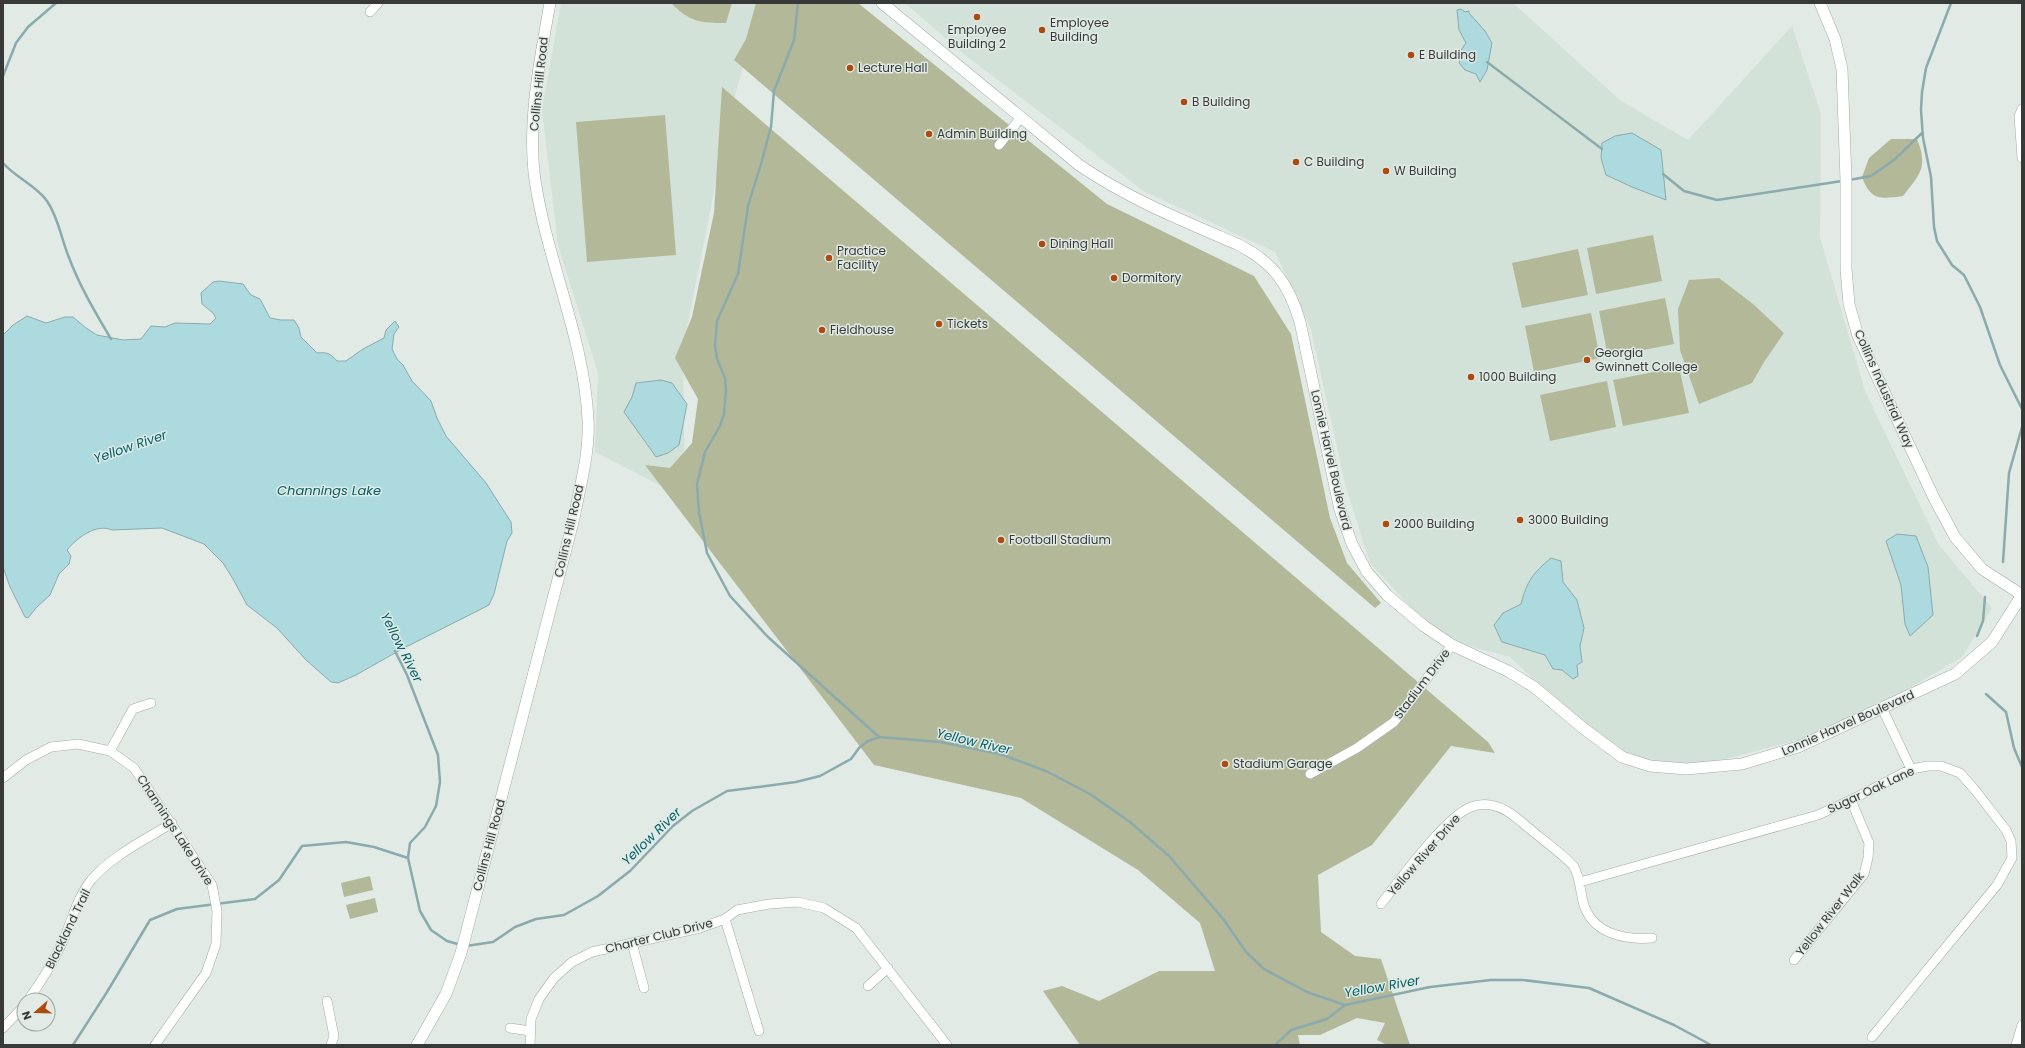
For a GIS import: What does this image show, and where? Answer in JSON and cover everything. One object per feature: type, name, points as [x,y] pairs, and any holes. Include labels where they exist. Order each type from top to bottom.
[{"type":"street","points":[[370,12],[378,3]]},
{"type":"street","name":"Collins Hill Road","points":[[418,1045],[446,994],[461,953],[574,518],[586,456],[588,420],[585,383],[544,231],[535,179],[534,109],[541,49],[550,3]]},
{"type":"street","name":"Lonnie Harvel Boulevard","points":[[882,3],[1079,164],[1109,185],[1137,200],[1237,244],[1250,251],[1276,272],[1294,303],[1300,322],[1336,491],[1346,530],[1367,572],[1387,595],[1424,626],[1452,645],[1508,671],[1534,687],[1611,750],[1622,757],[1650,766],[1686,769],[1742,764],[1798,746],[1955,674],[1992,642],[2022,595]]},
{"type":"street","name":"Collins Industrial Way","points":[[1820,3],[1835,39],[1842,69],[1846,180],[1846,269],[1849,304],[1858,336],[1934,498],[1955,537],[1982,569],[2022,595]]},
{"type":"street","points":[[2022,109],[2019,116],[2022,158]]},
{"type":"street","points":[[999,145],[1021,117]]},
{"type":"street","name":"Stadium Drive","points":[[1310,774],[1357,748],[1394,722],[1452,645]]},
{"type":"street","points":[[110,751],[133,709],[151,703]]},
{"type":"street","points":[[1882,708],[1911,769]]},
{"type":"street","name":"Channings Lake Drive","points":[[3,778],[26,760],[51,748],[78,744],[110,751],[134,768],[212,885],[217,911],[216,944],[206,973],[155,1045]]},
{"type":"street","name":"Sugar Oak Lane","points":[[1580,882],[1818,815],[1911,769],[1928,766],[1941,766],[1960,773],[2006,830],[2011,841],[2012,858],[1997,886],[1872,1037]]},
{"type":"street","name":"Yellow River Walk","points":[[1794,960],[1864,874],[1868,858],[1869,843],[1851,800]]},
{"type":"street","name":"Yellow River Drive","points":[[1381,904],[1414,863],[1457,815],[1470,807],[1480,805],[1503,808],[1573,866],[1580,882],[1585,908],[1597,924],[1606,931],[1627,938],[1652,938]]},
{"type":"street","name":"Blackland Trail","points":[[34,992],[45,976],[63,941],[78,902],[92,879],[112,861],[172,823]]},
{"type":"street","name":"Charter Club Drive","points":[[530,1045],[531,1020],[539,999],[554,978],[572,962],[592,952],[700,928],[725,919],[737,910],[769,904],[798,902],[824,908],[856,928],[947,1045]]},
{"type":"street","points":[[725,919],[759,1031]]},
{"type":"street","points":[[632,943],[644,988]]},
{"type":"street","points":[[868,986],[888,968]]},
{"type":"street","points":[[327,1001],[334,1032],[334,1040],[331,1045]]},
{"type":"street","points":[[3,1028],[16,1014]]},
{"type":"street","points":[[2016,1045],[2022,1025]]},
{"type":"street","points":[[510,1028],[530,1031]]},
{"type":"shaded area","points":[[561,3],[760,3],[727,126],[683,348],[685,498],[595,452],[598,373],[558,245],[542,110]]},
{"type":"shaded area","name":"Georgia Gwinnett College","points":[[905,3],[1513,3],[1621,101],[1688,140],[1792,26],[1821,114],[1820,237],[1865,391],[1939,545],[1992,608],[1962,657],[1841,729],[1675,772],[1609,751],[1510,657],[1439,638],[1370,563],[1345,484],[1311,329],[1275,252],[1145,192],[965,55]]},
{"type":"green space","points":[[671,3],[732,3],[726,23],[709,23],[690,18]]},
{"type":"green space","points":[[756,3],[858,3],[1107,204],[1254,276],[1291,334],[1330,518],[1347,563],[1381,603],[1375,608],[734,60],[746,39]]},
{"type":"green space","points":[[722,87],[1488,742],[1495,753],[1451,746],[1372,845],[1318,875],[1321,932],[1355,956],[1381,959],[1410,1045],[1387,1045],[1377,1040],[1385,1023],[1357,1018],[1320,1035],[1298,1035],[1300,1045],[1080,1045],[1043,991],[1062,986],[1099,1001],[1159,971],[1215,971],[1200,923],[1138,870],[1021,798],[874,765],[645,465],[670,468],[692,443],[698,399],[675,358],[692,317],[714,213]]},
{"type":"green space","points":[[665,115],[676,255],[587,262],[576,122]]},
{"type":"green space","points":[[1891,139],[1917,139],[1922,156],[1922,163],[1918,175],[1903,196],[1882,198],[1877,197],[1869,191],[1862,177],[1869,158]]},
{"type":"green space","points":[[1653,235],[1662,281],[1596,294],[1587,248]]},
{"type":"green space","points":[[1578,249],[1588,295],[1522,308],[1512,263]]},
{"type":"green space","points":[[1719,278],[1753,304],[1784,333],[1764,362],[1752,383],[1699,404],[1680,350],[1678,309],[1689,280]]},
{"type":"green space","points":[[1665,298],[1674,344],[1608,357],[1599,311]]},
{"type":"green space","points":[[1591,313],[1600,358],[1534,372],[1525,326]]},
{"type":"green space","points":[[1679,367],[1689,413],[1623,426],[1613,380]]},
{"type":"green space","points":[[1607,381],[1616,427],[1550,441],[1540,395]]},
{"type":"green space","points":[[370,876],[373,890],[344,897],[341,883]]},
{"type":"green space","points":[[375,898],[378,912],[350,919],[346,905]]},
{"type":"water","points":[[1461,9],[1465,12],[1469,11],[1469,13],[1485,31],[1492,43],[1487,70],[1480,82],[1476,74],[1465,70],[1456,57],[1466,43],[1459,30],[1457,10]]},
{"type":"water","points":[[1632,133],[1661,150],[1666,200],[1606,175],[1601,158],[1602,143],[1615,136]]},
{"type":"water","name":"Channings Lake","points":[[219,281],[243,284],[251,295],[260,299],[270,318],[294,320],[299,328],[301,337],[317,353],[328,354],[337,361],[346,361],[363,349],[384,338],[386,330],[395,321],[399,327],[394,334],[392,349],[397,359],[403,365],[412,381],[431,401],[446,436],[486,483],[511,522],[512,533],[507,541],[494,594],[489,605],[402,649],[356,675],[338,683],[331,682],[306,660],[277,628],[247,605],[223,563],[204,544],[162,528],[112,530],[100,528],[81,537],[67,550],[71,556],[69,564],[59,574],[50,595],[28,618],[25,617],[10,587],[3,567],[3,335],[13,325],[27,316],[46,323],[65,317],[73,317],[97,335],[123,340],[141,339],[151,326],[165,327],[175,323],[210,324],[216,318],[213,313],[202,304],[201,293],[213,282]]},
{"type":"water","points":[[661,380],[672,383],[687,404],[679,445],[668,453],[656,457],[624,412],[632,397],[636,383]]},
{"type":"water","points":[[1897,534],[1916,536],[1928,567],[1933,615],[1910,636],[1905,624],[1901,585],[1886,541]]},
{"type":"water","points":[[1551,558],[1561,561],[1563,582],[1577,600],[1584,628],[1580,646],[1582,662],[1577,665],[1578,676],[1573,679],[1562,670],[1553,669],[1545,655],[1502,642],[1494,625],[1503,613],[1521,604],[1528,583],[1535,573]]},
{"type":"waterway","points":[[3,76],[16,43],[28,27],[56,3]]},
{"type":"waterway","points":[[798,3],[794,40],[774,91],[771,127],[748,206],[738,274],[717,321],[715,345],[717,359],[725,378],[726,390],[724,414],[720,426],[705,452],[697,484],[699,512],[707,553],[730,596],[768,637],[879,737]]},
{"type":"waterway","points":[[1951,3],[1926,68],[1922,92],[1921,110],[1923,138],[1931,177],[1934,227],[1937,241],[1952,265],[1964,275],[1980,307],[2000,365],[2022,409]]},
{"type":"waterway","points":[[1487,62],[1602,149]]},
{"type":"waterway","points":[[1849,180],[1871,176],[1894,160],[1922,133]]},
{"type":"waterway","points":[[3,163],[37,190],[51,207],[77,277],[111,339]]},
{"type":"waterway","points":[[1663,174],[1684,191],[1717,200],[1842,181]]},
{"type":"waterway","points":[[2003,562],[2009,473],[2022,427]]},
{"type":"waterway","points":[[1977,636],[1983,621],[1985,597]]},
{"type":"waterway","name":"Yellow River","points":[[395,651],[407,675],[438,755],[440,782],[436,806],[425,827],[410,843],[408,858],[420,911],[431,930],[447,941],[461,945]]},
{"type":"waterway","points":[[1986,694],[2006,712],[2014,748],[2022,767]]},
{"type":"waterway","name":"Yellow River","points":[[466,946],[493,942],[515,927],[536,919],[564,915],[598,896],[630,871],[673,826],[692,811],[727,791],[796,782],[820,776],[851,759],[859,748],[868,741],[879,737],[940,742],[1000,754],[1046,771],[1090,794],[1130,822],[1169,856],[1224,920],[1246,952],[1264,969],[1307,992],[1345,1005],[1430,987],[1491,980],[1523,980],[1589,988],[1674,1025],[1711,1045]]},
{"type":"waterway","points":[[73,1045],[150,920],[177,909],[255,899],[279,880],[302,846],[346,842],[374,847],[408,858]]},
{"type":"waterway","points":[[1275,1045],[1291,1030],[1327,1019],[1345,1005]]},
{"type":"place","name":"Employee Building 2","points":[[977,17]]},
{"type":"place","name":"Employee Building","points":[[1042,30]]},
{"type":"place","name":"E Building","points":[[1411,55]]},
{"type":"place","name":"Lecture Hall","points":[[850,68]]},
{"type":"place","name":"B Building","points":[[1184,102]]},
{"type":"place","name":"Admin Building","points":[[929,134]]},
{"type":"place","name":"C Building","points":[[1296,162]]},
{"type":"place","name":"W Building","points":[[1386,171]]},
{"type":"place","name":"Dining Hall","points":[[1042,244]]},
{"type":"place","name":"Practice Facility","points":[[829,258]]},
{"type":"place","name":"Dormitory","points":[[1114,278]]},
{"type":"place","name":"Tickets","points":[[939,324]]},
{"type":"place","name":"Fieldhouse","points":[[822,330]]},
{"type":"place","name":"Georgia Gwinnett College","points":[[1587,360]]},
{"type":"place","name":"1000 Building","points":[[1471,377]]},
{"type":"place","name":"3000 Building","points":[[1520,520]]},
{"type":"place","name":"2000 Building","points":[[1386,524]]},
{"type":"place","name":"Football Stadium","points":[[1001,540]]},
{"type":"place","name":"Stadium Garage","points":[[1225,764]]}]
